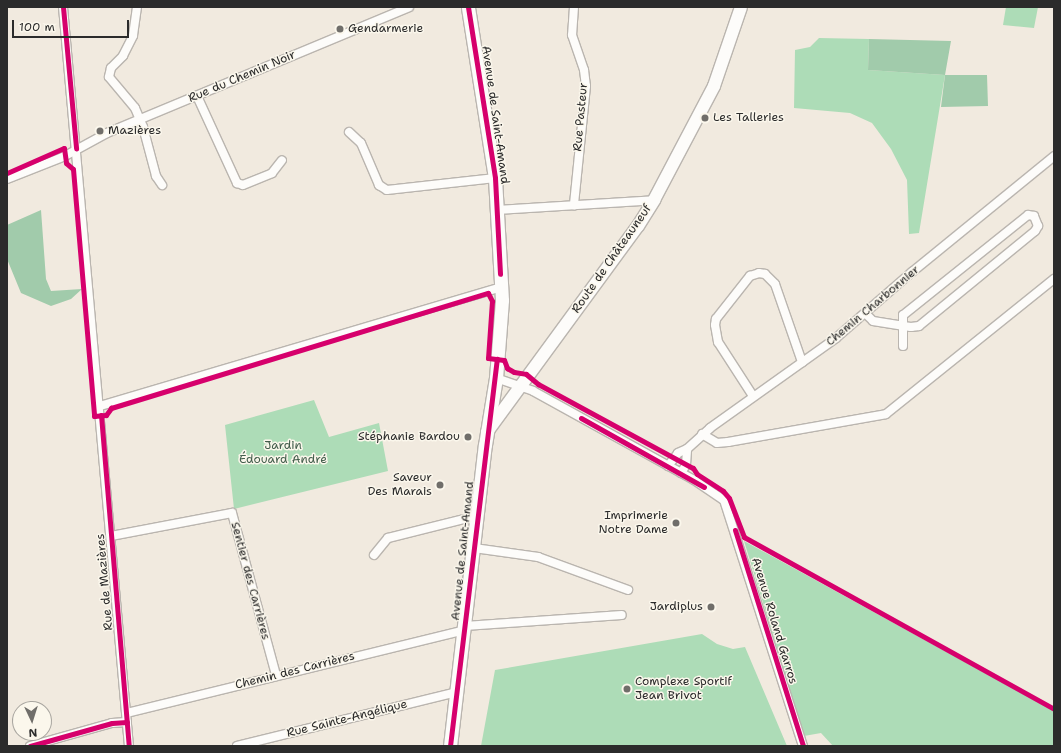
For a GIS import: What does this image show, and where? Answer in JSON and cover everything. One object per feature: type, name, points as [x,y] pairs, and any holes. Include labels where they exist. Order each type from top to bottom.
[{"type":"main road","name":"Avenue de Saint-Amand","points":[[450,746],[487,432],[496,378],[501,287],[495,178],[468,7]]},
{"type":"main road","name":"Route de Châteauneuf","points":[[487,432],[522,386],[654,200],[714,86],[739,8]]},
{"type":"street","name":"Rue de Mazières","points":[[63,7],[100,406],[129,746]]},
{"type":"street","points":[[138,7],[133,36],[123,56],[111,68],[109,77],[111,82],[130,99],[140,120],[156,176],[162,185]]},
{"type":"street","name":"Rue du Chemin Noir","points":[[7,179],[65,156],[76,148],[140,120],[409,7]]},
{"type":"street","name":"Rue Pasteur","points":[[574,7],[572,35],[584,70],[586,86],[574,205]]},
{"type":"street","points":[[198,96],[237,183],[243,185],[272,173],[282,160]]},
{"type":"street","points":[[349,132],[361,143],[380,185],[387,190],[495,178]]},
{"type":"street","name":"Chemin Charbonnier","points":[[668,466],[678,453],[687,449],[702,434],[836,338],[1054,156]]},
{"type":"street","points":[[497,210],[654,200]]},
{"type":"street","points":[[865,314],[873,321],[903,326],[919,326],[1034,231],[1038,226],[1034,216],[1028,215],[903,315],[903,326],[903,346]]},
{"type":"street","points":[[753,396],[718,342],[714,325],[716,319],[750,276],[759,273],[765,274],[775,284],[802,362]]},
{"type":"street","points":[[702,434],[718,443],[728,442],[886,414],[1054,279]]},
{"type":"street","points":[[100,406],[501,287]]},
{"type":"street","name":"Avenue Roland Garros","points":[[496,378],[522,386],[668,466],[719,496],[728,507],[802,746]]},
{"type":"street","points":[[680,473],[686,464],[687,449]]},
{"type":"street","name":"Sentier des Carrières","points":[[111,536],[232,513],[276,675]]},
{"type":"street","points":[[374,555],[388,538],[468,518],[477,519]]},
{"type":"street","points":[[474,548],[538,557],[628,590]]},
{"type":"street","name":"Chemin des Carrières","points":[[126,713],[465,628],[622,615]]},
{"type":"street","name":"Rue Sainte-Angélique","points":[[236,746],[457,692]]},
{"type":"street","points":[[30,746],[112,723],[127,722]]},
{"type":"green space","points":[[1006,7],[1038,7],[1034,28],[1003,25]]},
{"type":"green space","points":[[819,38],[869,39],[868,70],[945,75],[919,233],[909,234],[907,180],[891,149],[872,123],[850,113],[794,108],[795,50],[810,47]]},
{"type":"green space","points":[[869,39],[951,41],[945,75],[868,70]]},
{"type":"green space","points":[[945,75],[987,75],[988,106],[941,107]]},
{"type":"green space","points":[[41,210],[46,279],[51,291],[82,289],[71,299],[51,306],[21,293],[7,259],[7,225]]},
{"type":"green space","name":"Jardin Édouard André","points":[[314,400],[329,437],[379,423],[388,471],[234,509],[225,425]]},
{"type":"green space","points":[[744,541],[1054,711],[1054,746],[833,746],[821,733],[804,736]]},
{"type":"green space","name":"Complexe Sportif Jean Brivot","points":[[702,634],[717,644],[733,649],[745,647],[787,746],[481,746],[495,670]]},
{"type":"cycle path","points":[[63,7],[76,148]]},
{"type":"cycle path","points":[[468,7],[495,178],[500,274]]},
{"type":"cycle path","points":[[7,173],[64,148],[66,163],[73,169],[94,416],[106,415],[111,408],[488,293],[492,301],[488,358],[504,360],[507,368],[514,372],[526,374],[538,384],[693,468],[697,474],[723,491],[729,498],[744,537],[1054,709]]},
{"type":"cycle path","points":[[450,746],[497,359]]},
{"type":"cycle path","points":[[101,415],[129,746]]},
{"type":"cycle path","points":[[581,418],[704,487]]},
{"type":"cycle path","points":[[735,530],[803,746]]},
{"type":"cycle path","points":[[30,746],[112,723],[127,722]]},
{"type":"place","name":"Gendarmerie","points":[[340,29]]},
{"type":"place","name":"Les Talleries","points":[[705,118]]},
{"type":"place","name":"Mazières","points":[[100,131]]},
{"type":"place","name":"Stéphanie Bardou","points":[[468,437]]},
{"type":"place","name":"Saveur Des Marais","points":[[440,485]]},
{"type":"place","name":"Imprimerie Notre Dame","points":[[676,523]]},
{"type":"place","name":"Jardiplus","points":[[711,607]]},
{"type":"place","name":"Complexe Sportif Jean Brivot","points":[[627,689]]}]
